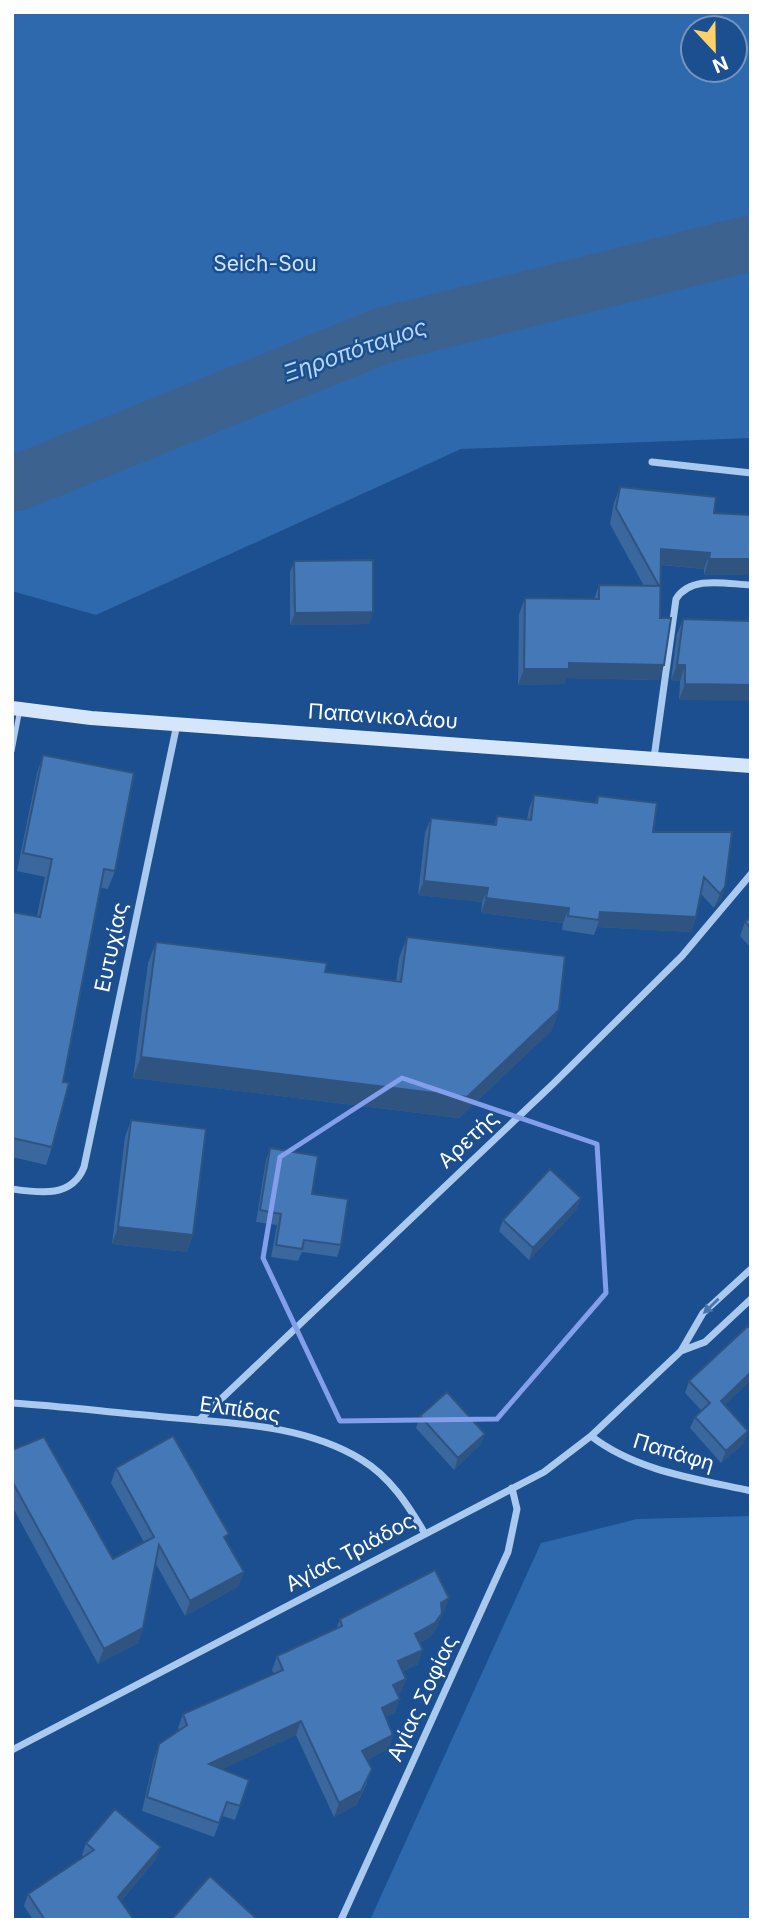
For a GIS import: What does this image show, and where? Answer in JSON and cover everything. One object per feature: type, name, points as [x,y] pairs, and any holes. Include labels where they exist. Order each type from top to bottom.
[{"type":"main road","name":"Παπανικολάου","points":[[16,708],[177,723],[751,766]]},
{"type":"street","points":[[653,462],[751,473]]},
{"type":"street","points":[[654,758],[676,599],[680,592],[696,584],[751,585]]},
{"type":"street","name":"Ευτυχίας","points":[[12,1189],[56,1192],[72,1186],[80,1178],[177,723]]},
{"type":"street","name":"Αρετής","points":[[199,1420],[554,1083],[682,956],[751,874]]},
{"type":"street","name":"Αγίας Τριάδος","points":[[12,1750],[424,1532],[544,1472],[591,1436],[681,1351],[703,1313],[751,1269]]},
{"type":"street","name":"Αγίας Τριάδος","points":[[681,1351],[705,1342],[751,1299]]},
{"type":"street","name":"Ελπίδας","points":[[12,1403],[199,1420],[290,1434],[344,1450],[364,1460],[388,1482],[424,1532]]},
{"type":"street","name":"Παπάφη","points":[[591,1436],[619,1454],[651,1467],[751,1491]]},
{"type":"street","name":"Αγίας Σοφίας","points":[[341,1920],[509,1552],[517,1509],[512,1488]]},
{"type":"lane","points":[[12,751],[16,708]]},
{"type":"highlighted area","points":[[402,1078],[597,1144],[606,1293],[497,1419],[340,1421],[263,1258],[280,1157]]},
{"type":"green space","name":"Seich-Sou","points":[[12,12],[751,12],[751,438],[461,449],[96,615],[12,591]]},
{"type":"green space","points":[[751,1516],[751,1920],[370,1920],[541,1543],[637,1519]]},
{"type":"building","points":[[620,487],[716,497],[714,513],[751,515],[751,559],[709,559],[710,553],[661,549],[660,618],[671,618],[664,665],[569,663],[569,669],[524,669],[525,598],[599,599],[599,585],[659,586],[616,508]]},
{"type":"building","points":[[373,560],[373,612],[295,613],[294,561]]},
{"type":"building","points":[[683,619],[751,621],[751,685],[685,684],[685,665],[677,665]]},
{"type":"building","points":[[43,755],[134,773],[115,871],[104,869],[63,1082],[69,1083],[52,1147],[12,1138],[12,912],[40,917],[52,859],[23,853]]},
{"type":"building","points":[[534,795],[597,803],[598,796],[657,803],[653,832],[732,832],[725,887],[720,894],[704,877],[696,917],[600,912],[599,920],[568,916],[569,908],[486,898],[488,888],[424,881],[431,818],[496,825],[497,816],[531,820]]},
{"type":"building","points":[[751,917],[751,928],[745,922]]},
{"type":"building","points":[[407,937],[565,956],[559,1010],[467,1097],[141,1057],[156,942],[327,963],[325,972],[401,982]]},
{"type":"building","points":[[131,1120],[206,1129],[193,1235],[118,1227]]},
{"type":"building","points":[[270,1148],[318,1156],[312,1194],[348,1199],[341,1245],[304,1240],[302,1249],[276,1245],[281,1214],[260,1210]]},
{"type":"building","points":[[550,1169],[581,1198],[533,1248],[503,1220]]},
{"type":"building","points":[[748,1326],[751,1329],[751,1372],[721,1401],[748,1431],[726,1451],[695,1417],[710,1403],[689,1381]]},
{"type":"building","points":[[447,1392],[485,1434],[458,1458],[420,1416]]},
{"type":"building","points":[[173,1436],[229,1534],[224,1537],[244,1572],[190,1601],[159,1545],[143,1628],[104,1649],[12,1481],[12,1450],[44,1437],[113,1559],[154,1537],[116,1468]]},
{"type":"building","points":[[435,1570],[449,1598],[441,1603],[442,1613],[435,1623],[415,1634],[423,1650],[398,1661],[406,1679],[393,1685],[400,1699],[382,1708],[393,1735],[362,1751],[372,1769],[361,1791],[339,1803],[301,1721],[209,1764],[249,1780],[240,1806],[227,1802],[219,1823],[147,1797],[159,1744],[187,1725],[183,1714],[283,1670],[277,1656],[342,1626],[340,1619]]},
{"type":"building","points":[[115,1809],[161,1847],[118,1897],[134,1920],[45,1920],[28,1894],[94,1850],[86,1843]]},
{"type":"building","points":[[210,1876],[258,1920],[175,1920],[173,1918]]},
{"type":"waterway","name":"Ξηροπόταμος","points":[[12,482],[17,483],[384,335],[751,243]]}]
